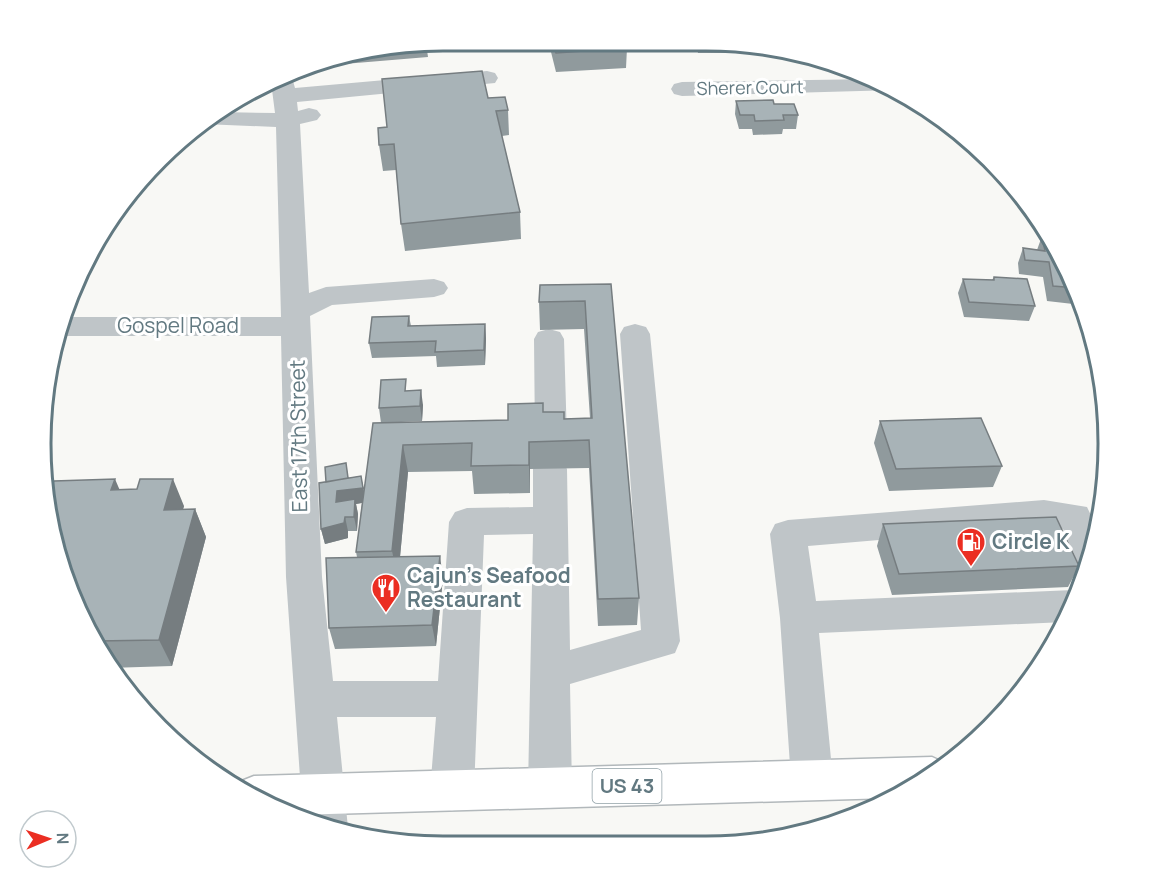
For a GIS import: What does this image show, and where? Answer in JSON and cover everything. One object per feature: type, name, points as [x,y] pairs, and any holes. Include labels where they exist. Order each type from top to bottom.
[{"type":"highway","name":"US 43","points":[[286,803],[324,811],[452,791],[911,778]]},
{"type":"street","points":[[232,113],[285,98],[487,78]]},
{"type":"street","name":"Sherer Court","points":[[682,90],[866,86]]},
{"type":"street","points":[[285,98],[340,108]]},
{"type":"street","name":"East 17th Street","points":[[285,98],[296,318],[297,434],[303,566],[324,811]]},
{"type":"street","points":[[296,318],[326,296],[434,288]]},
{"type":"street","name":"Gospel Road","points":[[69,327],[296,318]]},
{"type":"street","points":[[551,673],[661,641],[635,334]]},
{"type":"street","points":[[549,339],[550,788]]},
{"type":"street","points":[[812,780],[799,618],[788,534],[1044,513],[1075,517],[1086,541]]},
{"type":"street","points":[[452,791],[467,522],[551,520]]},
{"type":"street","points":[[799,618],[1063,606]]},
{"type":"street","points":[[314,699],[457,699]]},
{"type":"building","points":[[556,51],[584,51],[556,53]]},
{"type":"building","points":[[482,71],[488,98],[505,97],[508,110],[496,111],[520,212],[401,224],[394,144],[379,145],[378,128],[387,127],[382,79]]},
{"type":"building","points":[[773,100],[774,104],[794,104],[798,115],[783,115],[784,120],[755,121],[754,115],[740,115],[736,101]]},
{"type":"building","points":[[1044,245],[1065,287],[1053,286],[1049,262],[1025,260],[1023,248],[1045,251]]},
{"type":"building","points":[[994,277],[1027,279],[1035,306],[969,302],[963,279],[994,280]]},
{"type":"building","points":[[611,284],[639,598],[598,599],[589,440],[529,442],[529,465],[471,466],[472,443],[403,445],[392,551],[356,552],[373,423],[508,420],[508,404],[543,403],[543,412],[564,412],[564,419],[592,418],[585,301],[539,302],[540,285]]},
{"type":"building","points":[[409,316],[408,326],[485,324],[484,350],[435,352],[436,341],[369,343],[372,317]]},
{"type":"building","points":[[406,379],[405,391],[421,390],[420,406],[379,408],[381,380]]},
{"type":"building","points":[[981,418],[1002,466],[896,469],[880,421]]},
{"type":"building","points":[[346,463],[348,478],[326,482],[325,467]]},
{"type":"building","points":[[361,476],[363,488],[337,491],[336,502],[355,499],[354,517],[345,517],[344,523],[321,529],[319,483]]},
{"type":"building","points":[[115,479],[111,490],[137,489],[140,479],[173,479],[164,510],[195,509],[159,640],[105,641],[81,594],[64,545],[54,495],[54,481]]},
{"type":"building","points":[[1056,517],[1079,565],[899,574],[883,524]]},
{"type":"building","name":"Cajun's Seafood Restaurant","points":[[440,556],[432,625],[329,628],[326,558]]},
{"type":"place","name":"Circle K","points":[[971,568]]},
{"type":"place","name":"Cajun's Seafood Restaurant","points":[[386,614]]}]
